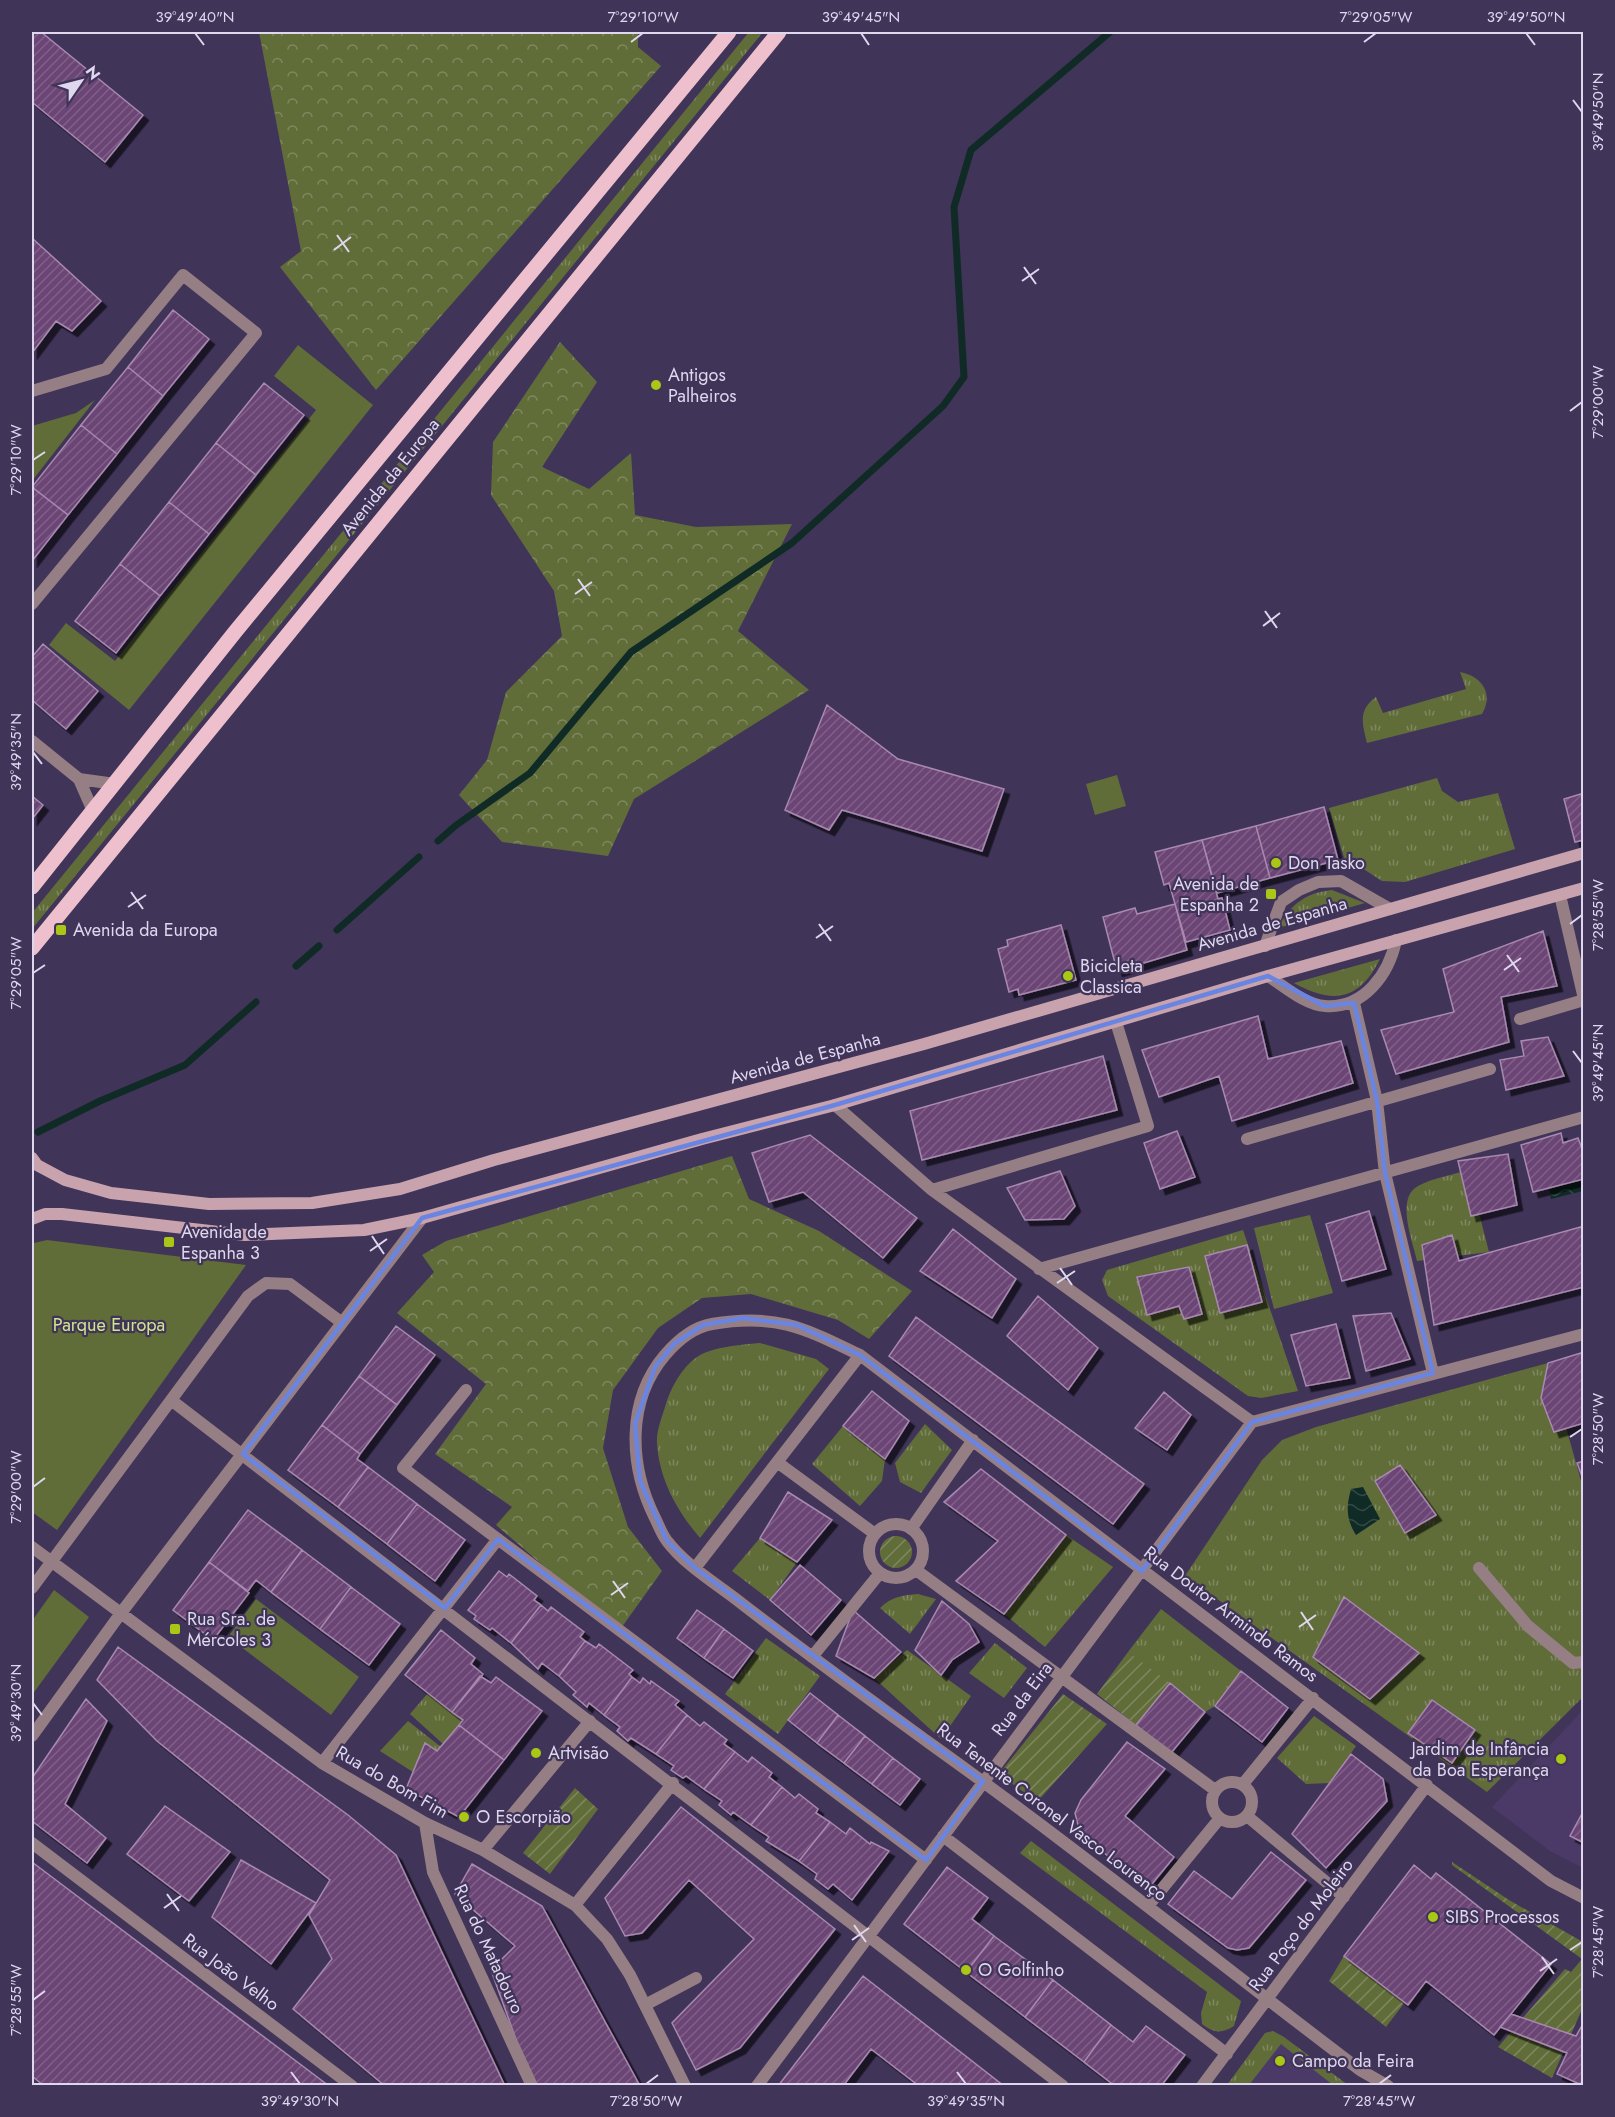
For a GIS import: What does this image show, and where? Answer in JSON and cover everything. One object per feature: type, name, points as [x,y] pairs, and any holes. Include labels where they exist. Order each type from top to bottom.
[{"type":"main road","name":"Avenida da Europa","points":[[32,887],[229,640],[729,32]]},
{"type":"main road","name":"Avenida da Europa","points":[[32,948],[779,32]]},
{"type":"main road","name":"Avenida de Espanha","points":[[32,1158],[37,1165],[65,1180],[111,1193],[209,1204],[312,1203],[400,1189],[494,1160],[924,1044],[1584,853]]},
{"type":"main road","points":[[32,1219],[45,1214],[62,1214],[245,1235],[364,1230],[422,1218],[702,1138],[835,1105],[1268,976],[1584,888]]},
{"type":"street","points":[[32,391],[106,369],[183,275],[256,333],[32,604]]},
{"type":"street","points":[[32,741],[79,779],[93,811]]},
{"type":"street","points":[[79,779],[115,784]]},
{"type":"street","points":[[1265,946],[1281,902],[1299,890],[1318,882],[1341,881],[1390,909]]},
{"type":"street","points":[[1520,1019],[1584,1000],[1560,895]]},
{"type":"street","points":[[1268,976],[1304,998],[1324,1006],[1354,1003],[1372,988],[1384,971],[1393,955],[1396,940]]},
{"type":"street","points":[[1354,1003],[1377,1101],[1385,1173],[1433,1373]]},
{"type":"street","points":[[933,1190],[1148,1126],[1116,1022]]},
{"type":"street","points":[[1247,1139],[1490,1069]]},
{"type":"street","points":[[835,1105],[933,1190],[1252,1422],[1584,1334]]},
{"type":"street","points":[[1039,1269],[1584,1118]]},
{"type":"street","points":[[32,1736],[121,1613],[422,1218]]},
{"type":"street","points":[[32,1588],[248,1296],[266,1283],[290,1284],[341,1322]]},
{"type":"street","name":"Rua Doutor Armindo Ramos","points":[[695,1568],[667,1541],[640,1481],[635,1424],[642,1395],[654,1367],[675,1343],[703,1325],[743,1318],[797,1325],[860,1355],[1551,1881],[1584,1898]]},
{"type":"street","points":[[695,1568],[860,1355]]},
{"type":"street","points":[[466,1390],[403,1468],[926,1860]]},
{"type":"street","points":[[171,1400],[673,1783],[869,1939],[1063,2085]]},
{"type":"street","name":"Rua da Eira","points":[[757,2085],[869,1939],[983,1781],[1143,1571],[1252,1422]]},
{"type":"street","points":[[911,1529],[973,1440]]},
{"type":"street","points":[[777,1462],[875,1534]]},
{"type":"street","points":[[896,1524],[911,1529],[923,1548],[923,1556],[916,1570],[910,1575],[894,1578],[880,1573],[870,1559],[871,1542],[875,1534],[896,1524]]},
{"type":"street","points":[[322,1763],[498,1539]]},
{"type":"street","name":"Rua do Bom Fim","points":[[32,1547],[322,1763],[425,1823],[483,1850],[575,1905],[607,1939],[630,1975],[685,2085]]},
{"type":"street","name":"Rua Tenente Coronel Vasco Lourenço","points":[[695,1568],[812,1657],[983,1781],[1360,2070],[1388,2085]]},
{"type":"street","points":[[1479,1568],[1528,1626],[1573,1663],[1584,1662]]},
{"type":"street","points":[[916,1570],[1215,1790]]},
{"type":"street","points":[[812,1657],[880,1573]]},
{"type":"street","points":[[1243,1784],[1313,1698]]},
{"type":"street","points":[[483,1850],[590,1721]]},
{"type":"street","points":[[1243,1784],[1225,1782],[1215,1790],[1213,1808],[1220,1818],[1231,1822],[1247,1816]]},
{"type":"street","points":[[575,1905],[673,1783]]},
{"type":"street","points":[[1243,1784],[1252,1799],[1247,1816]]},
{"type":"street","name":"Rua Poço do Moleiro","points":[[1202,2085],[1427,1785]]},
{"type":"street","points":[[1247,1816],[1344,1897]]},
{"type":"street","points":[[1148,1906],[1220,1818]]},
{"type":"street","name":"Rua do Matadouro","points":[[425,1823],[433,1872],[532,2085]]},
{"type":"street","points":[[943,1836],[1227,2054]]},
{"type":"street","name":"Rua João Velho","points":[[32,1843],[352,2085]]},
{"type":"street","points":[[645,2005],[696,1978]]},
{"type":"highlighted area","points":[[1268,976],[1324,1006],[1354,1003],[1377,1101],[1385,1173],[1433,1373],[1252,1422],[1142,1571],[860,1355],[797,1325],[743,1318],[703,1325],[675,1343],[655,1367],[635,1424],[640,1481],[650,1508],[667,1541],[695,1568],[983,1781],[926,1860],[498,1539],[445,1608],[243,1454],[422,1218],[835,1105]]},
{"type":"shaded area","name":"Jardim de Infância da Boa Esperança","points":[[1583,1710],[1583,1868],[1550,1851],[1492,1807]]},
{"type":"shaded area","name":"Campo da Feira","points":[[1273,2031],[1348,2085],[1227,2086],[1265,2033]]},
{"type":"green space","points":[[259,32],[638,32],[638,47],[661,66],[376,390],[280,267],[301,251]]},
{"type":"green space","points":[[749,32],[763,32],[32,929],[32,913]]},
{"type":"green space","points":[[560,342],[597,382],[542,467],[589,489],[631,453],[635,515],[696,527],[792,524],[738,631],[809,690],[634,799],[608,856],[502,842],[459,795],[487,760],[506,692],[562,636],[554,591],[491,495],[493,442]]},
{"type":"green space","points":[[298,345],[373,405],[129,710],[49,645],[66,623],[115,661],[316,410],[274,376]]},
{"type":"green space","points":[[95,400],[32,481],[32,426],[76,413]]},
{"type":"green space","points":[[1460,672],[1474,677],[1484,687],[1487,700],[1482,714],[1367,743],[1363,717],[1366,707],[1376,697],[1383,713],[1466,689]]},
{"type":"green space","points":[[1117,775],[1126,806],[1095,815],[1086,784]]},
{"type":"green space","points":[[1437,778],[1442,791],[1458,802],[1498,793],[1515,849],[1405,882],[1382,881],[1365,870],[1346,864],[1329,808]]},
{"type":"green space","points":[[1332,890],[1365,903],[1278,928],[1288,912],[1300,901],[1314,894]]},
{"type":"green space","points":[[1380,959],[1364,983],[1344,995],[1321,994],[1294,983]]},
{"type":"green space","points":[[732,1156],[749,1199],[819,1231],[912,1291],[869,1339],[838,1320],[751,1294],[702,1298],[658,1328],[613,1390],[603,1448],[628,1527],[662,1571],[619,1631],[496,1525],[512,1507],[435,1454],[486,1384],[397,1313],[434,1272],[422,1255],[446,1241]]},
{"type":"green space","points":[[1468,1170],[1489,1252],[1417,1261],[1407,1221],[1408,1200],[1411,1192],[1430,1181]]},
{"type":"green space","points":[[1310,1215],[1333,1293],[1274,1309],[1254,1228]]},
{"type":"green space","points":[[1243,1230],[1298,1391],[1261,1398],[1248,1396],[1108,1296],[1102,1280],[1107,1270]]},
{"type":"green space","name":"Parque Europa","points":[[47,1240],[246,1265],[57,1530],[32,1512],[32,1247],[34,1243]]},
{"type":"green space","points":[[760,1343],[816,1359],[829,1369],[700,1538],[677,1506],[665,1482],[657,1443],[661,1420],[677,1379],[697,1357],[719,1348]]},
{"type":"green space","points":[[1548,1363],[1583,1488],[1583,1697],[1487,1792],[1185,1576],[1262,1460],[1282,1440],[1316,1427]]},
{"type":"green space","points":[[925,1424],[952,1450],[921,1493],[900,1482],[895,1463]]},
{"type":"green space","points":[[843,1426],[885,1459],[882,1481],[860,1506],[812,1464]]},
{"type":"green space","points":[[1066,1535],[1113,1567],[1045,1647],[1004,1614]]},
{"type":"green space","points":[[896,1536],[907,1541],[912,1552],[907,1563],[896,1568],[885,1563],[880,1552],[885,1541]]},
{"type":"green space","points":[[760,1538],[797,1562],[770,1600],[732,1571]]},
{"type":"green space","points":[[54,1590],[89,1617],[32,1695],[32,1621]]},
{"type":"green space","points":[[918,1594],[936,1599],[910,1634],[880,1608],[897,1597]]},
{"type":"green space","points":[[256,1599],[359,1677],[331,1715],[228,1637]]},
{"type":"green space","points":[[1161,1609],[1241,1671],[1215,1706],[1205,1712],[1128,1652]]},
{"type":"green space","points":[[766,1638],[820,1676],[778,1734],[725,1694]]},
{"type":"green space","points":[[995,1643],[1027,1668],[1004,1698],[969,1673]]},
{"type":"green space","points":[[907,1650],[971,1696],[941,1739],[874,1678]]},
{"type":"green space","points":[[1128,1652],[1170,1683],[1136,1725],[1097,1694]]},
{"type":"green space","points":[[428,1693],[463,1720],[443,1744],[410,1714]]},
{"type":"green space","points":[[1063,1694],[1107,1724],[1037,1802],[999,1774]]},
{"type":"green space","points":[[1314,1716],[1356,1746],[1330,1783],[1306,1784],[1277,1758]]},
{"type":"green space","points":[[408,1721],[441,1747],[437,1751],[425,1744],[413,1772],[380,1751]]},
{"type":"green space","points":[[575,1788],[598,1809],[550,1874],[523,1853]]},
{"type":"green space","points":[[1031,1841],[1241,2001],[1234,2026],[1218,2031],[1202,2024],[1201,2013],[1207,1992],[1020,1853]]},
{"type":"green space","points":[[1452,1862],[1509,1900],[1583,1942],[1583,2007],[1552,2078],[1498,2047],[1565,1969],[1571,1972],[1582,1959],[1452,1865]]},
{"type":"green space","points":[[1344,1956],[1405,2002],[1386,2027],[1329,1981]]},
{"type":"green space","points":[[1273,2031],[1348,2085],[1333,2085],[1281,2044],[1249,2085],[1227,2085],[1265,2033]]},
{"type":"water","points":[[1580,1180],[1583,1191],[1551,1199],[1549,1188]]},
{"type":"water","points":[[1363,1487],[1380,1519],[1356,1535],[1349,1518],[1348,1502],[1351,1489]]},
{"type":"building","points":[[32,32],[41,32],[143,115],[105,162],[32,102]]},
{"type":"building","points":[[32,238],[101,301],[72,331],[56,321],[32,353]]},
{"type":"building","points":[[173,310],[209,339],[163,396],[128,367]]},
{"type":"building","points":[[128,367],[163,396],[117,454],[81,425]]},
{"type":"building","points":[[264,383],[304,415],[256,475],[216,443]]},
{"type":"building","points":[[81,425],[117,454],[68,515],[32,487]]},
{"type":"building","points":[[216,443],[256,475],[209,534],[169,502]]},
{"type":"building","points":[[32,487],[68,515],[32,561]]},
{"type":"building","points":[[169,502],[209,534],[160,596],[120,564]]},
{"type":"building","points":[[120,564],[160,596],[116,653],[75,621]]},
{"type":"building","points":[[43,644],[98,691],[66,729],[32,700],[32,657]]},
{"type":"building","points":[[827,705],[898,759],[1004,789],[982,851],[842,810],[829,830],[785,810]]},
{"type":"building","points":[[1584,793],[1584,840],[1575,842],[1564,799]]},
{"type":"building","points":[[32,796],[43,805],[32,819]]},
{"type":"building","points":[[1324,807],[1338,860],[1270,878],[1256,826]]},
{"type":"building","points":[[1256,826],[1270,878],[1217,893],[1202,840]]},
{"type":"building","points":[[1202,840],[1218,899],[1222,898],[1230,930],[1186,942],[1169,883],[1164,885],[1155,852]]},
{"type":"building","points":[[1175,904],[1187,950],[1117,971],[1103,917],[1135,908],[1137,914]]},
{"type":"building","points":[[1061,925],[1076,980],[1019,995],[1018,989],[1009,992],[998,949],[1008,946],[1007,940]]},
{"type":"building","points":[[1543,931],[1557,986],[1501,997],[1509,1042],[1396,1074],[1381,1030],[1454,1012],[1443,969]]},
{"type":"building","points":[[1258,1016],[1268,1059],[1341,1041],[1353,1083],[1232,1121],[1219,1076],[1159,1097],[1142,1050]]},
{"type":"building","points":[[1548,1037],[1564,1076],[1506,1090],[1500,1060],[1524,1056],[1521,1041]]},
{"type":"building","points":[[1103,1056],[1117,1110],[922,1160],[910,1111]]},
{"type":"building","points":[[1177,1131],[1195,1177],[1160,1189],[1144,1143]]},
{"type":"building","points":[[1561,1133],[1563,1143],[1578,1138],[1584,1154],[1584,1179],[1533,1192],[1521,1145]]},
{"type":"building","points":[[810,1135],[917,1218],[883,1258],[803,1192],[769,1202],[752,1153]]},
{"type":"building","points":[[1508,1154],[1517,1205],[1471,1216],[1458,1161]]},
{"type":"building","points":[[1060,1171],[1075,1206],[1064,1219],[1025,1220],[1007,1188]]},
{"type":"building","points":[[1369,1211],[1386,1269],[1342,1281],[1326,1224]]},
{"type":"building","points":[[1584,1226],[1584,1287],[1434,1325],[1422,1245],[1452,1235],[1459,1261]]},
{"type":"building","points":[[953,1229],[1016,1279],[992,1318],[920,1271]]},
{"type":"building","points":[[1247,1245],[1262,1302],[1220,1313],[1205,1256]]},
{"type":"building","points":[[1189,1267],[1202,1314],[1184,1319],[1179,1306],[1147,1315],[1137,1277]]},
{"type":"building","points":[[1038,1296],[1098,1348],[1068,1390],[1007,1336]]},
{"type":"building","points":[[1391,1313],[1410,1359],[1366,1371],[1353,1316]]},
{"type":"building","points":[[916,1317],[1144,1484],[1113,1524],[889,1356]]},
{"type":"building","points":[[1336,1324],[1350,1378],[1306,1386],[1291,1335]]},
{"type":"building","points":[[396,1326],[435,1355],[397,1405],[359,1376]]},
{"type":"building","points":[[1584,1352],[1584,1423],[1554,1432],[1541,1398],[1548,1363]]},
{"type":"building","points":[[359,1376],[397,1405],[360,1454],[322,1425]]},
{"type":"building","points":[[872,1391],[909,1421],[885,1459],[843,1426]]},
{"type":"building","points":[[1164,1392],[1191,1415],[1167,1450],[1135,1428]]},
{"type":"building","points":[[322,1425],[360,1454],[357,1459],[368,1467],[338,1507],[288,1470]]},
{"type":"building","points":[[1584,1461],[1584,1482],[1577,1463]]},
{"type":"building","points":[[1400,1465],[1436,1515],[1405,1533],[1375,1481]]},
{"type":"building","points":[[368,1467],[417,1504],[387,1544],[338,1507]]},
{"type":"building","points":[[981,1469],[1066,1535],[1004,1614],[956,1581],[998,1541],[944,1502]]},
{"type":"building","points":[[788,1492],[832,1520],[797,1562],[760,1538]]},
{"type":"building","points":[[417,1504],[465,1540],[435,1581],[387,1544]]},
{"type":"building","points":[[248,1510],[302,1550],[271,1592],[256,1580],[248,1591],[209,1562]]},
{"type":"building","points":[[302,1550],[351,1587],[320,1629],[271,1592]]},
{"type":"building","points":[[209,1562],[249,1593],[213,1640],[173,1610]]},
{"type":"building","points":[[800,1565],[841,1600],[811,1635],[770,1600]]},
{"type":"building","points":[[499,1571],[507,1577],[509,1574],[537,1596],[534,1600],[541,1605],[511,1643],[492,1628],[490,1630],[474,1619],[476,1616],[468,1610]]},
{"type":"building","points":[[351,1587],[400,1624],[369,1665],[320,1629]]},
{"type":"building","points":[[1344,1597],[1419,1653],[1370,1699],[1313,1657]]},
{"type":"building","points":[[942,1601],[969,1624],[979,1642],[952,1660],[941,1675],[915,1650]]},
{"type":"building","points":[[541,1605],[548,1611],[551,1607],[584,1632],[580,1637],[585,1641],[559,1676],[542,1663],[538,1669],[511,1643]]},
{"type":"building","points":[[697,1610],[724,1629],[704,1658],[677,1638]]},
{"type":"building","points":[[853,1610],[901,1652],[874,1678],[836,1656]]},
{"type":"building","points":[[724,1629],[753,1651],[733,1678],[704,1658]]},
{"type":"building","points":[[441,1630],[475,1658],[471,1664],[483,1674],[452,1712],[405,1675]]},
{"type":"building","points":[[585,1641],[596,1648],[599,1644],[633,1670],[629,1674],[632,1677],[604,1715],[589,1703],[587,1707],[573,1695],[576,1692],[559,1676]]},
{"type":"building","points":[[118,1647],[348,1815],[396,1855],[505,2086],[385,2086],[293,2009],[332,1959],[309,1915],[330,1880],[157,1741],[97,1680]]},
{"type":"building","points":[[1241,1671],[1288,1708],[1262,1742],[1215,1706]]},
{"type":"building","points":[[480,1676],[491,1683],[496,1677],[542,1711],[504,1760],[459,1725],[463,1720],[452,1712]]},
{"type":"building","points":[[632,1677],[640,1683],[643,1678],[650,1684],[651,1681],[679,1701],[675,1705],[687,1715],[656,1754],[631,1738],[628,1741],[617,1731],[620,1727],[604,1715]]},
{"type":"building","points":[[1170,1683],[1205,1712],[1171,1753],[1136,1725]]},
{"type":"building","points":[[810,1693],[838,1715],[817,1743],[788,1720]]},
{"type":"building","points":[[86,1699],[107,1721],[65,1804],[106,1838],[87,1863],[32,1821],[32,1778]]},
{"type":"building","points":[[1432,1700],[1475,1730],[1452,1763],[1408,1733]]},
{"type":"building","points":[[687,1715],[700,1726],[704,1722],[727,1740],[724,1744],[735,1752],[704,1789],[686,1776],[683,1778],[671,1770],[674,1766],[656,1754]]},
{"type":"building","points":[[838,1715],[865,1736],[844,1763],[817,1743]]},
{"type":"building","points":[[459,1725],[504,1760],[459,1817],[406,1789],[425,1743],[437,1751]]},
{"type":"building","points":[[865,1736],[893,1758],[872,1784],[844,1763]]},
{"type":"building","points":[[1127,1742],[1165,1769],[1125,1816],[1174,1857],[1148,1889],[1080,1833],[1075,1813],[1081,1800]]},
{"type":"building","points":[[735,1752],[748,1762],[752,1757],[772,1773],[769,1777],[782,1787],[751,1825],[733,1812],[731,1815],[719,1805],[722,1801],[704,1789]]},
{"type":"building","points":[[1351,1754],[1383,1779],[1387,1801],[1326,1868],[1292,1834]]},
{"type":"building","points":[[893,1758],[920,1779],[900,1805],[872,1784]]},
{"type":"building","points":[[782,1787],[795,1798],[799,1794],[818,1809],[816,1813],[830,1822],[799,1861],[766,1841],[769,1837],[751,1825]]},
{"type":"building","points":[[165,1806],[230,1852],[189,1901],[127,1854]]},
{"type":"building","points":[[681,1807],[835,1929],[740,2048],[696,2070],[672,2023],[754,1939],[689,1880],[642,1933],[625,1936],[605,1898]]},
{"type":"building","name":"Jardim de Infância da Boa Esperança","points":[[1584,1810],[1584,1843],[1570,1836]]},
{"type":"building","points":[[830,1822],[846,1834],[850,1828],[870,1844],[871,1842],[889,1851],[852,1900],[833,1884],[828,1889],[815,1879],[817,1874],[799,1861]]},
{"type":"building","points":[[1271,1852],[1306,1880],[1249,1948],[1237,1950],[1228,1948],[1168,1904],[1194,1871],[1232,1899]]},
{"type":"building","points":[[241,1860],[316,1903],[271,1964],[212,1917]]},
{"type":"building","points":[[32,1862],[329,2086],[44,2086],[32,2076]]},
{"type":"building","points":[[472,1864],[542,1906],[640,2086],[532,2084],[491,1970],[515,1946],[455,1894]]},
{"type":"building","name":"SIBS Processos","points":[[1414,1865],[1431,1879],[1436,1873],[1551,1964],[1494,2035],[1426,1981],[1408,2005],[1344,1956]]},
{"type":"building","points":[[947,1867],[988,1898],[972,1919],[994,1936],[966,1972],[904,1924]]},
{"type":"building","points":[[994,1936],[1053,1980],[1025,2017],[966,1972]]},
{"type":"building","points":[[863,1976],[1004,2086],[919,2086],[871,2049],[843,2086],[778,2086]]},
{"type":"building","points":[[1053,1980],[1111,2025],[1084,2062],[1025,2017]]},
{"type":"building","points":[[1511,2014],[1576,2036],[1584,2022],[1584,2086],[1557,2074],[1567,2053],[1500,2027]]},
{"type":"building","points":[[1111,2025],[1133,2042],[1146,2026],[1185,2055],[1161,2086],[1115,2086],[1084,2062]]},
{"type":"waterway","points":[[438,841],[455,826],[530,773],[631,652],[792,543],[943,406],[964,377],[954,207],[971,150],[1110,32]]},
{"type":"waterway","points":[[337,930],[419,857]]},
{"type":"waterway","points":[[296,966],[319,946]]},
{"type":"waterway","points":[[38,1132],[100,1101],[185,1065],[256,1002]]},
{"type":"place","name":"Antigos Palheiros","points":[[656,385]]},
{"type":"place","name":"Don Tasko","points":[[1276,863]]},
{"type":"place","name":"Avenida de Espanha 2","points":[[1271,894]]},
{"type":"place","name":"Avenida da Europa","points":[[61,930]]},
{"type":"place","name":"Bicicleta Classica","points":[[1068,976]]},
{"type":"place","name":"Avenida de Espanha 3","points":[[169,1242]]},
{"type":"place","name":"Rua Sra. de Mércoles 3","points":[[175,1629]]},
{"type":"place","name":"Artvisão","points":[[536,1753]]},
{"type":"place","name":"Jardim de Infância da Boa Esperança","points":[[1561,1759]]},
{"type":"place","name":"O Escorpião","points":[[464,1817]]},
{"type":"place","name":"SIBS Processos","points":[[1433,1917]]},
{"type":"place","name":"O Golfinho","points":[[966,1970]]},
{"type":"place","name":"Campo da Feira","points":[[1280,2061]]}]
